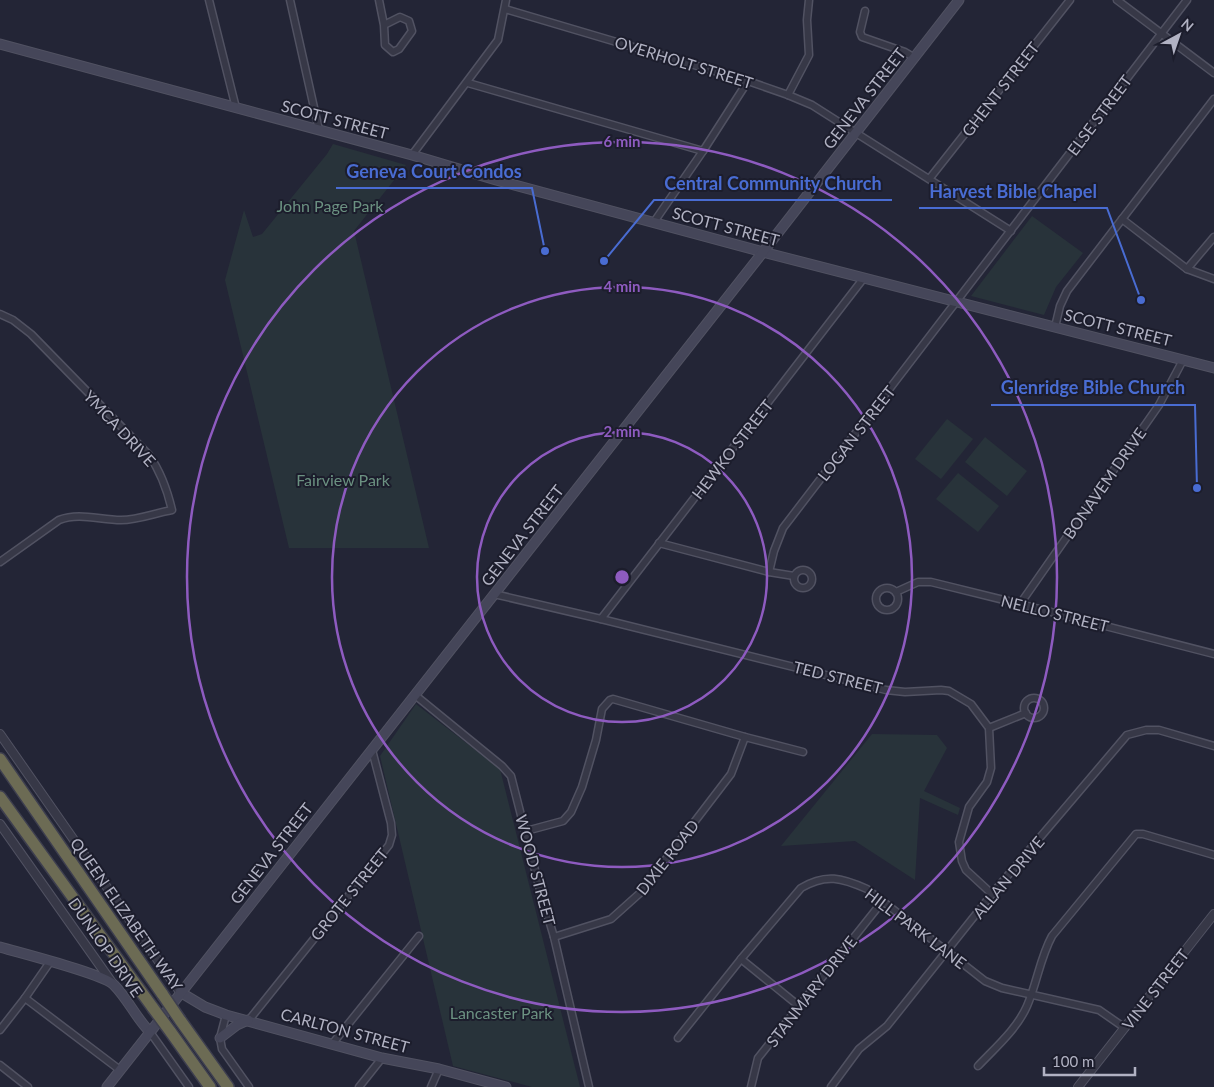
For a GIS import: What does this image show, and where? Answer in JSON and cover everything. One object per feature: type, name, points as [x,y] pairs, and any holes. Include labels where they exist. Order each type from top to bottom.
[{"type":"highway","name":"QUEEN ELIZABETH WAY","points":[[0,759],[228,1087]]},
{"type":"highway","name":"QUEEN ELIZABETH WAY","points":[[0,797],[210,1087]]},
{"type":"main road","name":"GENEVA STREET","points":[[107,1087],[960,0]]},
{"type":"main road","name":"SCOTT STREET","points":[[0,44],[864,279],[1214,368]]},
{"type":"main road","points":[[0,947],[93,975],[113,984]]},
{"type":"main road","name":"DUNLOP DRIVE","points":[[113,984],[150,1032]]},
{"type":"main road","name":"CARLTON STREET","points":[[180,992],[205,1007],[226,1014],[382,1058],[439,1069],[504,1087]]},
{"type":"main road","points":[[220,1038],[237,1025],[248,1020]]},
{"type":"street","points":[[209,0],[236,108]]},
{"type":"street","points":[[290,0],[320,130]]},
{"type":"street","points":[[379,0],[384,25],[384,45],[393,52],[399,48],[412,31],[409,21],[400,17],[384,25]]},
{"type":"street","points":[[412,155],[498,40],[506,0]]},
{"type":"street","points":[[788,95],[809,55],[806,20],[809,0]]},
{"type":"street","name":"GHENT STREET","points":[[930,178],[1070,0]]},
{"type":"street","points":[[1117,0],[1214,73]]},
{"type":"street","name":"ELSE STREET","points":[[958,302],[1188,0]]},
{"type":"street","name":"OVERHOLT STREET","points":[[505,9],[748,81],[812,105],[1011,231]]},
{"type":"street","points":[[865,11],[860,32],[862,37],[905,52],[914,58]]},
{"type":"street","points":[[654,222],[748,81]]},
{"type":"street","points":[[468,82],[703,151]]},
{"type":"street","points":[[1055,327],[1060,306],[1067,291],[1214,99]]},
{"type":"street","points":[[1122,219],[1187,269],[1214,279]]},
{"type":"street","points":[[1187,269],[1214,237]]},
{"type":"street","name":"HEWKO STREET","points":[[601,618],[864,279]]},
{"type":"street","name":"LOGAN STREET","points":[[769,572],[774,551],[783,528],[958,302]]},
{"type":"street","name":"YMCA DRIVE","points":[[0,314],[13,320],[31,334],[149,455],[163,478],[172,510],[120,520],[68,517],[59,520],[0,562]]},
{"type":"street","name":"BONAVEM DRIVE","points":[[1020,604],[1159,405],[1183,360]]},
{"type":"street","points":[[659,543],[769,572],[794,576]]},
{"type":"street","name":"NELLO STREET","points":[[896,592],[918,582],[931,582],[1214,654]]},
{"type":"street","name":"TED STREET","points":[[494,594],[601,618],[886,690],[905,692],[949,691],[972,704],[989,728]]},
{"type":"street","name":"WOOD STREET","points":[[415,695],[502,766],[511,776],[540,890],[554,936],[589,1087]]},
{"type":"street","points":[[526,831],[563,822],[571,812],[582,787],[596,740],[602,709],[613,699],[745,738],[803,752]]},
{"type":"street","points":[[992,894],[966,870],[962,861],[959,842],[969,807],[988,782],[991,768],[989,728],[1026,714]]},
{"type":"street","name":"ALLAN DRIVE","points":[[831,1087],[859,1048],[887,1026],[992,894],[1127,735],[1146,730],[1159,730],[1214,746]]},
{"type":"street","points":[[0,734],[180,992]]},
{"type":"street","name":"DIXIE ROAD","points":[[554,936],[611,919],[640,893],[731,774],[745,738]]},
{"type":"street","name":"GROTE STREET","points":[[248,1020],[389,845],[392,835],[391,823],[372,750]]},
{"type":"street","name":"DUNLOP DRIVE","points":[[0,824],[113,984]]},
{"type":"street","points":[[978,1066],[999,1044],[1021,1016],[1052,936],[1136,834],[1143,834],[1214,855]]},
{"type":"street","name":"HILL PARK LANE","points":[[678,1038],[801,888],[822,878],[846,879],[867,889],[985,980],[1002,988],[1099,1010],[1125,1028]]},
{"type":"street","name":"STANMARY DRIVE","points":[[751,1087],[758,1058],[882,902]]},
{"type":"street","name":"VINE STREET","points":[[1078,1087],[1214,914]]},
{"type":"street","points":[[333,1044],[419,936]]},
{"type":"street","points":[[741,959],[799,1006]]},
{"type":"street","points":[[0,1030],[50,962]]},
{"type":"street","points":[[25,998],[120,1070]]},
{"type":"street","points":[[226,1014],[220,1038],[222,1049],[249,1087]]},
{"type":"street","name":"DUNLOP DRIVE","points":[[150,1032],[189,1087]]},
{"type":"street","points":[[359,1087],[382,1058]]},
{"type":"street","points":[[0,1065],[28,1087]]},
{"type":"street","points":[[431,1087],[439,1069]]},
{"type":"green space","name":"Fairview Park","points":[[333,144],[406,165],[354,231],[429,548],[289,548],[225,280],[244,210],[253,237],[262,234]]},
{"type":"green space","points":[[1032,216],[1083,253],[1056,287],[1044,315],[971,296]]},
{"type":"green space","points":[[947,419],[973,439],[941,479],[915,459]]},
{"type":"green space","points":[[985,437],[1027,471],[1007,496],[965,462]]},
{"type":"green space","points":[[958,473],[999,506],[978,532],[936,499]]},
{"type":"green space","name":"Lancaster Park","points":[[416,704],[500,769],[580,1087],[532,1087],[453,1066],[380,756]]},
{"type":"green space","points":[[872,734],[937,735],[947,748],[924,791],[960,808],[958,815],[920,798],[915,880],[855,841],[781,846]]},
{"type":"place","name":"Geneva Court Condos","points":[[545,251]]},
{"type":"place","name":"Central Community Church","points":[[604,261]]},
{"type":"place","name":"Harvest Bible Chapel","points":[[1141,300]]},
{"type":"place","name":"Glenridge Bible Church","points":[[1197,488]]},
{"type":"park label","name":"John Page Park","points":[[330,205]]}]
